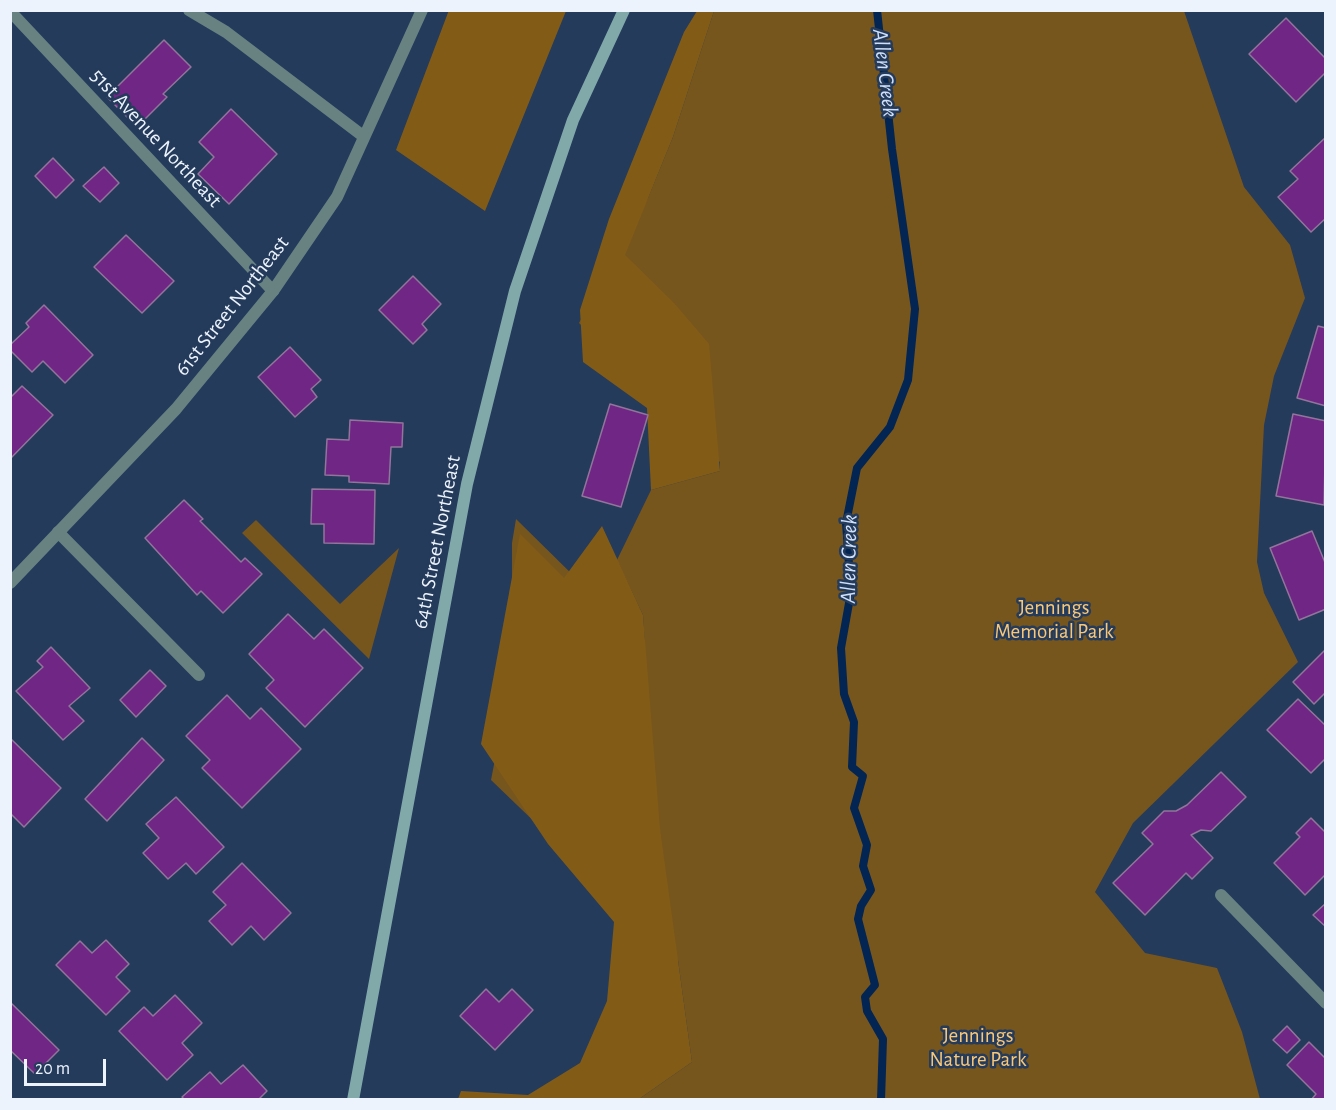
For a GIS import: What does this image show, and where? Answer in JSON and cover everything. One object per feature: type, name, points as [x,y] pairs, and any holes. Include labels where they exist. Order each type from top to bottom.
[{"type":"main road","name":"64th Street Northeast","points":[[353,1100],[472,461],[514,291],[573,120],[624,10]]},
{"type":"street","points":[[189,10],[226,33],[363,136]]},
{"type":"street","name":"61st Street Northeast","points":[[10,583],[176,409],[273,291],[337,197],[422,10]]},
{"type":"street","name":"51st Avenue Northeast","points":[[10,11],[273,291]]},
{"type":"street","points":[[58,532],[199,675]]},
{"type":"street","points":[[1221,896],[1326,1003]]},
{"type":"green space","name":"Jennings Memorial Park","points":[[714,11],[1184,11],[1244,187],[1290,245],[1305,298],[1274,376],[1264,425],[1257,562],[1264,593],[1298,662],[1133,823],[1095,892],[1145,953],[1217,968],[1242,1032],[1260,1099],[639,1099],[692,1062],[678,960],[491,780],[512,672],[512,543],[516,519],[645,646],[643,615],[617,560],[651,490],[720,471],[720,462],[579,323],[648,198],[673,137]]},
{"type":"green space","points":[[256,520],[340,604],[399,548],[369,659],[242,533]]},
{"type":"shaded area","points":[[449,10],[566,11],[485,211],[396,150]]},
{"type":"shaded area","points":[[697,11],[714,11],[673,137],[625,255],[674,303],[709,344],[720,471],[651,490],[647,408],[583,362],[580,310],[609,219],[684,32]]},
{"type":"shaded area","points":[[602,526],[643,615],[660,829],[692,1062],[639,1099],[458,1099],[461,1091],[528,1095],[580,1063],[607,1001],[614,922],[548,844],[481,744],[520,534],[564,578]]},
{"type":"building","points":[[1286,18],[1326,59],[1326,72],[1296,102],[1249,54]]},
{"type":"building","points":[[164,40],[191,67],[163,94],[167,97],[137,127],[107,97]]},
{"type":"building","points":[[231,109],[277,154],[229,204],[198,174],[214,157],[199,142]]},
{"type":"building","points":[[1326,137],[1326,218],[1311,232],[1278,197],[1298,179],[1290,171]]},
{"type":"building","points":[[53,158],[74,180],[56,198],[35,176]]},
{"type":"building","points":[[104,167],[119,183],[100,202],[83,186]]},
{"type":"building","points":[[126,235],[174,281],[142,313],[94,267]]},
{"type":"building","points":[[413,276],[441,304],[422,324],[427,330],[413,344],[379,310]]},
{"type":"building","points":[[44,305],[93,355],[65,383],[43,361],[32,372],[10,350],[10,345],[29,327],[26,323]]},
{"type":"building","points":[[1318,326],[1326,328],[1326,406],[1297,398]]},
{"type":"building","points":[[290,347],[321,380],[311,389],[317,397],[295,417],[258,377]]},
{"type":"building","points":[[22,386],[53,415],[10,459],[10,398]]},
{"type":"building","points":[[610,404],[648,415],[621,507],[582,496]]},
{"type":"building","points":[[1293,414],[1326,421],[1324,505],[1276,496]]},
{"type":"building","points":[[350,420],[403,423],[402,447],[391,447],[389,484],[349,482],[349,476],[325,475],[327,439],[349,440]]},
{"type":"building","points":[[312,489],[375,490],[374,544],[324,543],[324,524],[311,524]]},
{"type":"building","points":[[184,500],[203,519],[200,521],[241,562],[245,558],[262,574],[223,613],[201,591],[197,595],[145,538]]},
{"type":"building","points":[[1312,531],[1326,565],[1326,609],[1299,620],[1270,548]]},
{"type":"building","points":[[288,614],[314,639],[324,629],[363,668],[305,727],[266,688],[274,680],[249,654]]},
{"type":"building","points":[[51,647],[90,688],[69,706],[84,721],[63,740],[16,691],[43,667],[37,661]]},
{"type":"building","points":[[1326,649],[1326,692],[1314,704],[1293,682]]},
{"type":"building","points":[[150,670],[166,686],[136,717],[120,700]]},
{"type":"building","points":[[227,695],[250,719],[261,708],[301,749],[242,808],[202,768],[210,760],[186,736]]},
{"type":"building","points":[[1298,699],[1326,726],[1326,758],[1311,773],[1267,730]]},
{"type":"building","points":[[10,738],[61,788],[24,827],[10,813]]},
{"type":"building","points":[[142,738],[164,760],[107,821],[85,799]]},
{"type":"building","points":[[1221,772],[1246,797],[1211,831],[1201,830],[1191,835],[1213,858],[1192,879],[1186,873],[1145,915],[1113,883],[1153,844],[1142,833],[1164,811],[1176,811],[1187,805]]},
{"type":"building","points":[[176,797],[224,847],[196,874],[186,863],[168,879],[143,853],[159,838],[146,824]]},
{"type":"building","points":[[1311,818],[1326,833],[1326,874],[1305,895],[1274,863],[1300,837],[1296,833]]},
{"type":"building","points":[[242,863],[291,913],[264,940],[251,926],[232,945],[209,921],[226,905],[213,892]]},
{"type":"building","points":[[1326,903],[1326,927],[1313,915]]},
{"type":"building","points":[[106,940],[129,964],[116,977],[130,991],[106,1015],[56,965],[80,941],[92,953]]},
{"type":"building","points":[[486,989],[499,1002],[512,989],[533,1010],[495,1050],[460,1016]]},
{"type":"building","points":[[175,995],[202,1023],[182,1043],[193,1055],[167,1080],[119,1031],[144,1007],[153,1016]]},
{"type":"building","points":[[10,1002],[59,1050],[35,1074],[10,1050]]},
{"type":"building","points":[[1287,1026],[1300,1040],[1287,1053],[1273,1040]]},
{"type":"building","points":[[1309,1042],[1326,1059],[1326,1100],[1311,1100],[1316,1094],[1287,1065]]},
{"type":"building","points":[[243,1065],[267,1091],[258,1100],[185,1100],[182,1097],[210,1072],[221,1084]]},
{"type":"waterway","name":"Allen Creek","points":[[877,10],[892,149],[915,309],[908,380],[890,427],[857,468],[846,523],[851,592],[841,648],[844,694],[854,722],[852,767],[863,776],[854,808],[867,845],[863,866],[871,890],[861,906],[858,919],[875,985],[865,997],[867,1011],[883,1039],[881,1100]]},
{"type":"park label","name":"Jennings Nature Park","points":[[978,1048]]}]
